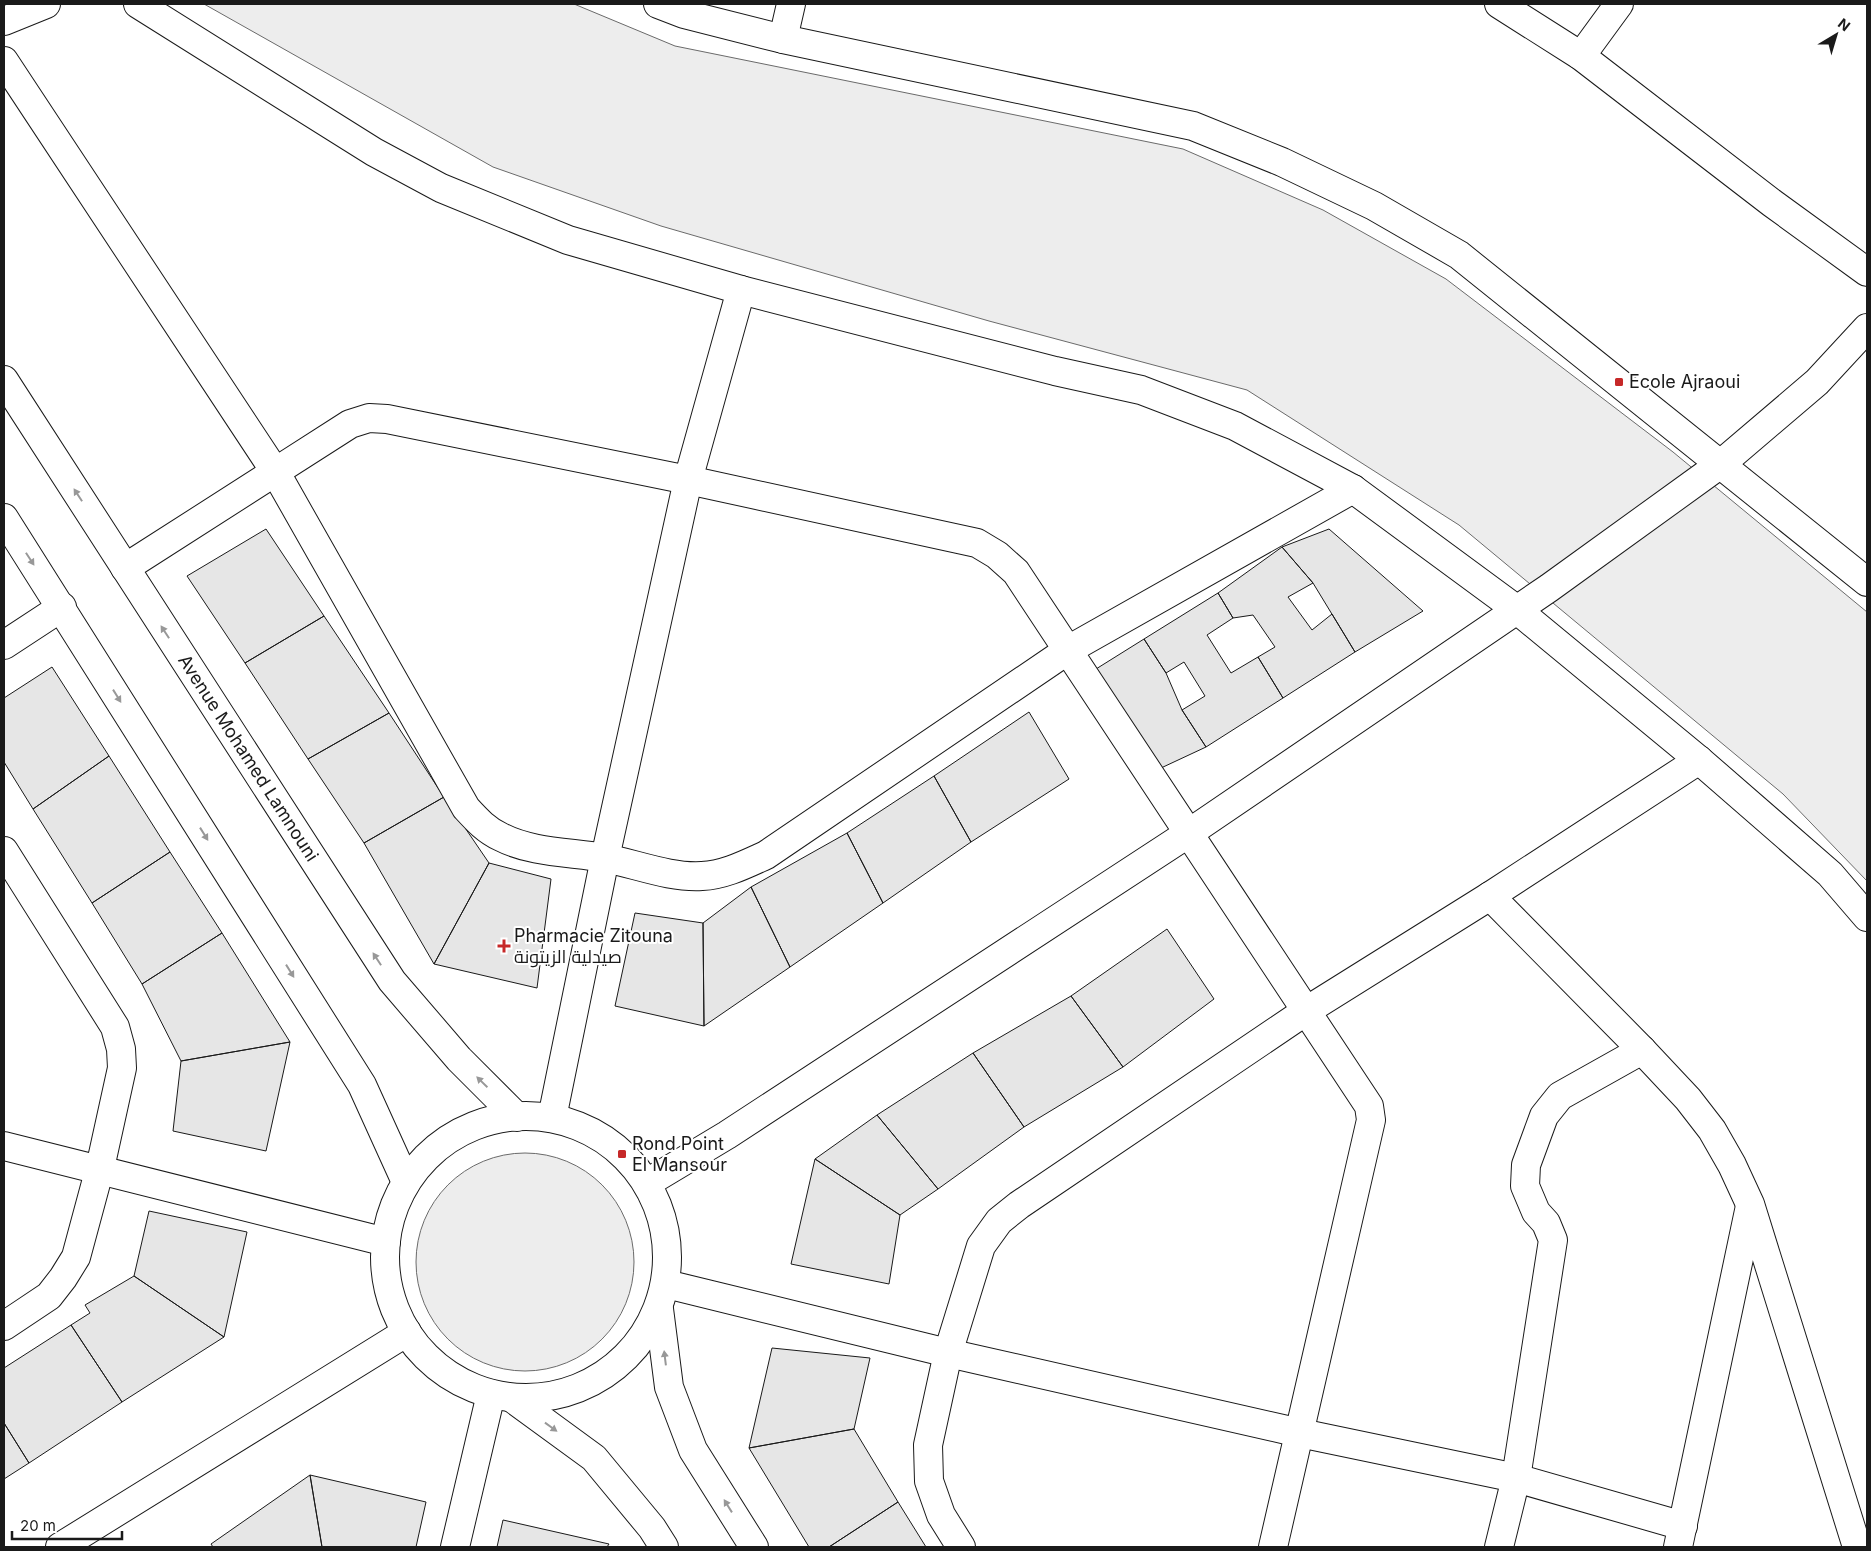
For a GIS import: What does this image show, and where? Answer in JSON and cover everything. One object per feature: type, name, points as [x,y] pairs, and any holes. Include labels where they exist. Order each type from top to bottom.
[{"type":"street","points":[[4,21],[46,4]]},
{"type":"street","points":[[138,4],[374,152],[441,188],[568,240],[741,290],[1055,371],[1141,390],[1234,426],[1353,489],[1516,609],[1699,760],[1830,874],[1867,917]]},
{"type":"street","points":[[658,4],[684,14],[783,40],[1193,126],[1282,162],[1374,206],[1458,255],[1722,464],[1867,582]]},
{"type":"street","points":[[783,40],[791,4]]},
{"type":"street","points":[[1499,4],[1581,56],[1772,203],[1867,272]]},
{"type":"street","points":[[1581,56],[1619,4]]},
{"type":"street","points":[[4,61],[276,473],[466,808],[482,827],[501,838],[522,845],[605,858],[684,876],[703,876],[733,870],[766,854],[1068,650],[1353,489]]},
{"type":"street","points":[[552,1118],[605,858],[688,480],[741,290]]},
{"type":"street","points":[[647,1183],[727,1135],[1189,833],[1549,588],[1722,464],[1817,382],[1867,328]]},
{"type":"street","name":"Avenue Mohamed Lamnouni","points":[[4,380],[392,981],[459,1059],[517,1117]]},
{"type":"street","points":[[125,568],[350,424],[368,418],[387,419],[688,480],[977,543],[997,555],[1016,572],[1306,1011],[1363,1094],[1371,1120],[1273,1547]]},
{"type":"street","points":[[4,518],[362,1085],[406,1182]]},
{"type":"street","points":[[4,645],[62,608]]},
{"type":"street","points":[[961,1547],[940,1516],[929,1481],[928,1445],[948,1353],[981,1246],[999,1221],[1019,1205],[1306,1011],[1490,896],[1699,760]]},
{"type":"street","points":[[4,851],[115,1028],[121,1049],[122,1068],[100,1168],[76,1257],[49,1296],[4,1326]]},
{"type":"street","points":[[1490,896],[1688,1099],[1712,1130],[1732,1165],[1750,1204],[1858,1547]]},
{"type":"street","points":[[1499,1547],[1516,1478],[1554,1240],[1546,1224],[1536,1212],[1525,1186],[1526,1165],[1544,1116],[1560,1096],[1642,1050]]},
{"type":"street","points":[[664,1547],[652,1528],[594,1458],[501,1396],[458,1381],[429,1360],[407,1332],[393,1304],[386,1274],[386,1242],[390,1221],[406,1182],[427,1156],[454,1136],[484,1122],[517,1117],[552,1118],[589,1131],[622,1154],[647,1183],[662,1215],[668,1249],[662,1296],[668,1387],[693,1450],[754,1547]]},
{"type":"street","points":[[4,1146],[100,1168],[386,1242]]},
{"type":"street","points":[[662,1296],[948,1353],[1300,1433],[1516,1478],[1681,1536],[1750,1204]]},
{"type":"street","points":[[501,1396],[558,1396],[601,1378],[636,1348],[662,1296]]},
{"type":"street","points":[[60,1547],[407,1332]]},
{"type":"street","points":[[454,1547],[501,1396]]},
{"type":"shaded area","points":[[204,4],[574,4],[675,46],[1183,149],[1323,210],[1446,279],[1673,452],[1867,612],[1867,881],[1783,794],[1459,525],[1247,390],[989,321],[661,226],[493,167]]},
{"type":"shaded area","points":[[536,1153],[567,1161],[586,1171],[602,1185],[616,1201],[626,1220],[634,1251],[634,1273],[626,1304],[616,1323],[602,1339],[586,1353],[567,1363],[536,1371],[514,1371],[483,1363],[464,1353],[434,1323],[424,1304],[418,1283],[416,1251],[424,1220],[434,1201],[464,1171],[483,1161],[504,1155]]},
{"type":"building","points":[[266,529],[324,616],[245,663],[187,576]]},
{"type":"building","points":[[1329,529],[1423,611],[1355,652],[1313,583],[1282,547]]},
{"type":"building","points":[[1282,547],[1313,583],[1288,597],[1312,630],[1332,614],[1355,652],[1283,698],[1258,657],[1275,647],[1253,615],[1233,618],[1218,593]]},
{"type":"building","points":[[1218,593],[1233,618],[1207,635],[1231,673],[1258,657],[1283,698],[1206,747],[1182,710],[1205,696],[1184,662],[1166,673],[1144,639]]},
{"type":"building","points":[[324,616],[389,713],[308,759],[245,663]]},
{"type":"building","points":[[1144,639],[1166,673],[1182,710],[1206,747],[1161,768],[1096,669]]},
{"type":"building","points":[[52,667],[109,756],[33,809],[4,762],[4,698]]},
{"type":"building","points":[[1029,712],[1069,779],[971,842],[934,776]]},
{"type":"building","points":[[389,713],[444,797],[364,843],[308,759]]},
{"type":"building","points":[[109,756],[170,852],[92,903],[33,809]]},
{"type":"building","points":[[934,776],[971,842],[883,903],[847,833]]},
{"type":"building","points":[[444,797],[489,863],[434,964],[364,843]]},
{"type":"building","points":[[847,833],[883,903],[790,967],[751,887]]},
{"type":"building","points":[[170,852],[222,933],[142,984],[92,903]]},
{"type":"building","points":[[489,863],[551,879],[537,988],[434,964]]},
{"type":"building","points":[[751,887],[790,967],[704,1026],[703,923]]},
{"type":"building","points":[[635,913],[703,923],[704,1026],[615,1006]]},
{"type":"building","points":[[1167,929],[1214,999],[1123,1067],[1071,996]]},
{"type":"building","points":[[222,933],[290,1042],[181,1061],[142,984]]},
{"type":"building","points":[[1071,996],[1123,1067],[1024,1127],[973,1053]]},
{"type":"building","points":[[290,1042],[266,1151],[173,1131],[181,1061]]},
{"type":"building","points":[[973,1053],[1024,1127],[938,1189],[877,1115]]},
{"type":"building","points":[[877,1115],[938,1189],[900,1215],[815,1159]]},
{"type":"building","points":[[815,1159],[900,1215],[889,1284],[791,1264]]},
{"type":"building","points":[[149,1211],[247,1232],[224,1337],[134,1276]]},
{"type":"building","points":[[134,1276],[224,1337],[122,1402],[71,1325],[90,1313],[85,1305]]},
{"type":"building","points":[[71,1325],[122,1402],[29,1463],[4,1423],[4,1368]]},
{"type":"building","points":[[772,1348],[870,1358],[854,1429],[749,1448]]},
{"type":"building","points":[[4,1423],[29,1463],[4,1479]]},
{"type":"building","points":[[854,1429],[898,1502],[829,1547],[809,1547],[749,1448]]},
{"type":"building","points":[[310,1475],[426,1502],[416,1547],[322,1547]]},
{"type":"building","points":[[310,1475],[322,1547],[213,1547],[211,1544]]},
{"type":"building","points":[[898,1502],[926,1547],[829,1547]]},
{"type":"building","points":[[503,1520],[609,1544],[607,1547],[497,1547]]},
{"type":"place","name":"Ecole Ajraoui","points":[[1619,382]]},
{"type":"place","name":"Pharmacie Zitouna صيدلية الزيتونة","points":[[504,946]]},
{"type":"place","name":"Rond Point El Mansour","points":[[622,1154]]}]
